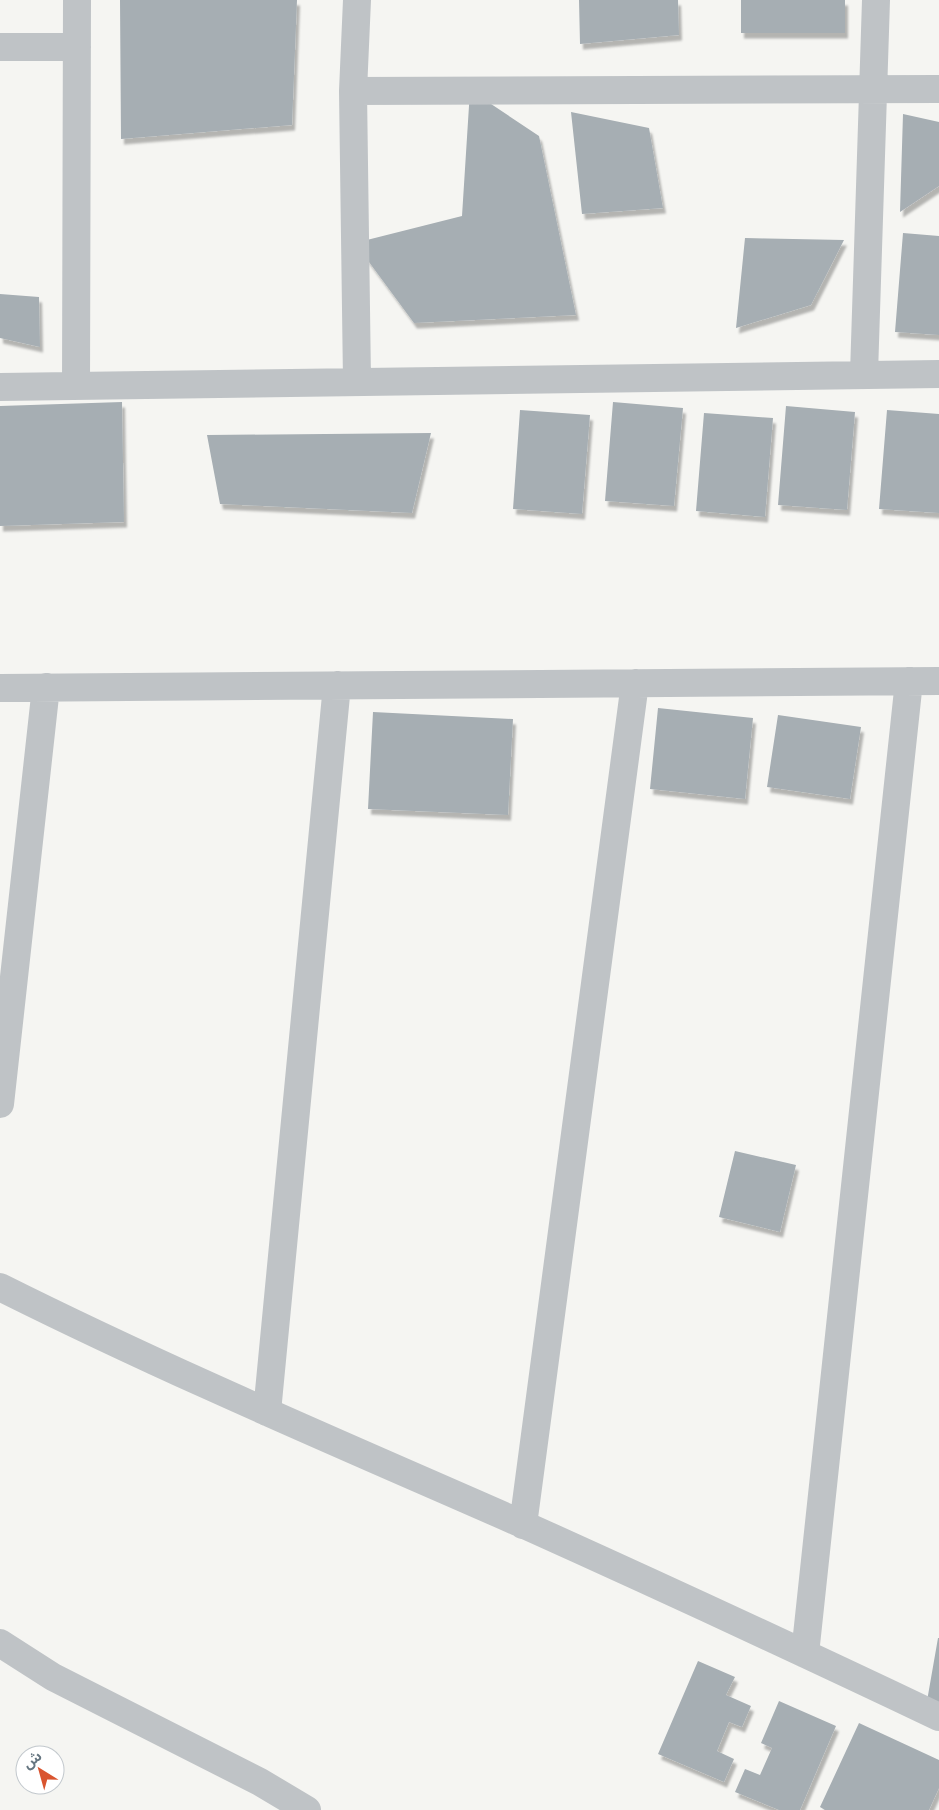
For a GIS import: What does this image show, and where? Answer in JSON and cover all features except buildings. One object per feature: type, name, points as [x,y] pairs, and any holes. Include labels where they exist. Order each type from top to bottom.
[{"type":"street","points":[[76,386],[77,0]]},
{"type":"street","points":[[357,381],[353,91],[358,0]]},
{"type":"street","points":[[864,374],[876,0]]},
{"type":"street","points":[[0,47],[77,47]]},
{"type":"street","points":[[353,91],[939,89]]},
{"type":"street","points":[[0,387],[939,374]]},
{"type":"street","points":[[0,688],[909,682],[939,680]]},
{"type":"street","points":[[805,1654],[909,682]]},
{"type":"street","points":[[523,1525],[635,684]]},
{"type":"street","points":[[267,1412],[337,686]]},
{"type":"street","points":[[0,1104],[46,687]]},
{"type":"street","points":[[0,1287],[97,1336],[523,1525],[939,1717]]},
{"type":"street","points":[[0,1643],[53,1677],[260,1782],[307,1810]]}]
